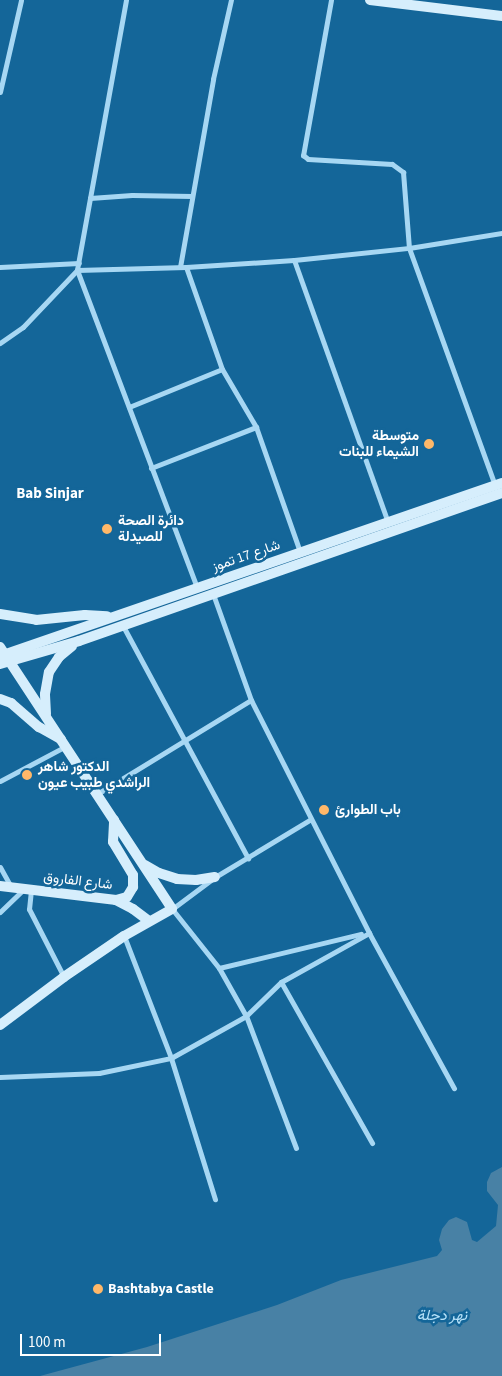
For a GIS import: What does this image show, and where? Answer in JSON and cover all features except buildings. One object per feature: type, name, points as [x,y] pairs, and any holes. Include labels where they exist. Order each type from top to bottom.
[{"type":"main road","points":[[370,0],[502,16]]},
{"type":"main road","name":"شارع 17 تموز","points":[[3,657],[300,552],[500,487]]},
{"type":"main road","name":"شارع 17 تموز","points":[[3,657],[79,641],[123,626],[500,487]]},
{"type":"main road","points":[[0,614],[36,620],[85,615],[116,616]]},
{"type":"main road","points":[[46,715],[45,694],[51,667],[64,652],[79,641]]},
{"type":"main road","points":[[0,1025],[64,977],[124,936],[172,908],[46,715],[3,657]]},
{"type":"main road","points":[[0,699],[11,703],[40,727],[64,743]]},
{"type":"main road","name":"شارع الفاروق","points":[[0,886],[116,900],[131,892],[134,881],[131,870],[113,842],[114,820]]},
{"type":"main road","points":[[142,863],[159,873],[177,878],[196,880],[215,878]]},
{"type":"main road","points":[[116,900],[133,909],[149,921]]},
{"type":"street","points":[[0,92],[21,0]]},
{"type":"street","points":[[126,0],[77,270],[197,588]]},
{"type":"street","points":[[231,0],[213,79],[192,196],[183,267],[222,369],[256,427],[300,552]]},
{"type":"street","points":[[331,0],[303,155],[308,159],[392,164],[400,168],[404,177],[409,248],[500,487]]},
{"type":"street","points":[[90,198],[132,195],[192,196]]},
{"type":"street","points":[[0,343],[23,326],[77,270],[183,267],[294,260],[409,248],[502,233]]},
{"type":"street","points":[[294,260],[388,522]]},
{"type":"street","points":[[0,267],[78,264]]},
{"type":"street","points":[[129,407],[222,369]]},
{"type":"street","points":[[151,468],[256,427]]},
{"type":"street","points":[[213,594],[252,700],[369,932],[454,1088]]},
{"type":"street","points":[[123,626],[248,858]]},
{"type":"street","points":[[97,794],[252,700]]},
{"type":"street","points":[[0,780],[64,743]]},
{"type":"street","points":[[296,1148],[246,1016],[219,968],[172,908],[215,878],[311,819]]},
{"type":"street","points":[[0,867],[12,887]]},
{"type":"street","points":[[0,912],[28,889]]},
{"type":"street","points":[[28,889],[28,909],[64,977]]},
{"type":"street","points":[[219,968],[369,932]]},
{"type":"street","points":[[0,1077],[100,1074],[171,1058],[246,1016],[282,982],[369,932]]},
{"type":"street","points":[[124,936],[171,1058],[215,1199]]},
{"type":"street","points":[[282,982],[372,1143]]},
{"type":"water","name":"نهر دجلة","points":[[502,1167],[502,1376],[40,1376],[147,1347],[277,1305],[341,1280],[437,1256],[442,1250],[439,1240],[442,1229],[449,1220],[456,1217],[467,1222],[472,1240],[477,1242],[496,1226],[498,1205],[487,1191],[487,1182],[491,1173]]},
{"type":"place","name":"متوسطة الشيماء للبنات","points":[[429,444]]},
{"type":"place","name":"دائرة الصحة للصيدلة","points":[[107,529]]},
{"type":"place","name":"الدكتور شاهر الراشدي طبيب عيون","points":[[27,775]]},
{"type":"place","name":"باب الطوارئ","points":[[324,810]]},
{"type":"place","name":"Bashtabya Castle","points":[[98,1289]]},
{"type":"district","name":"Bab Sinjar","points":[[50,494]]}]
